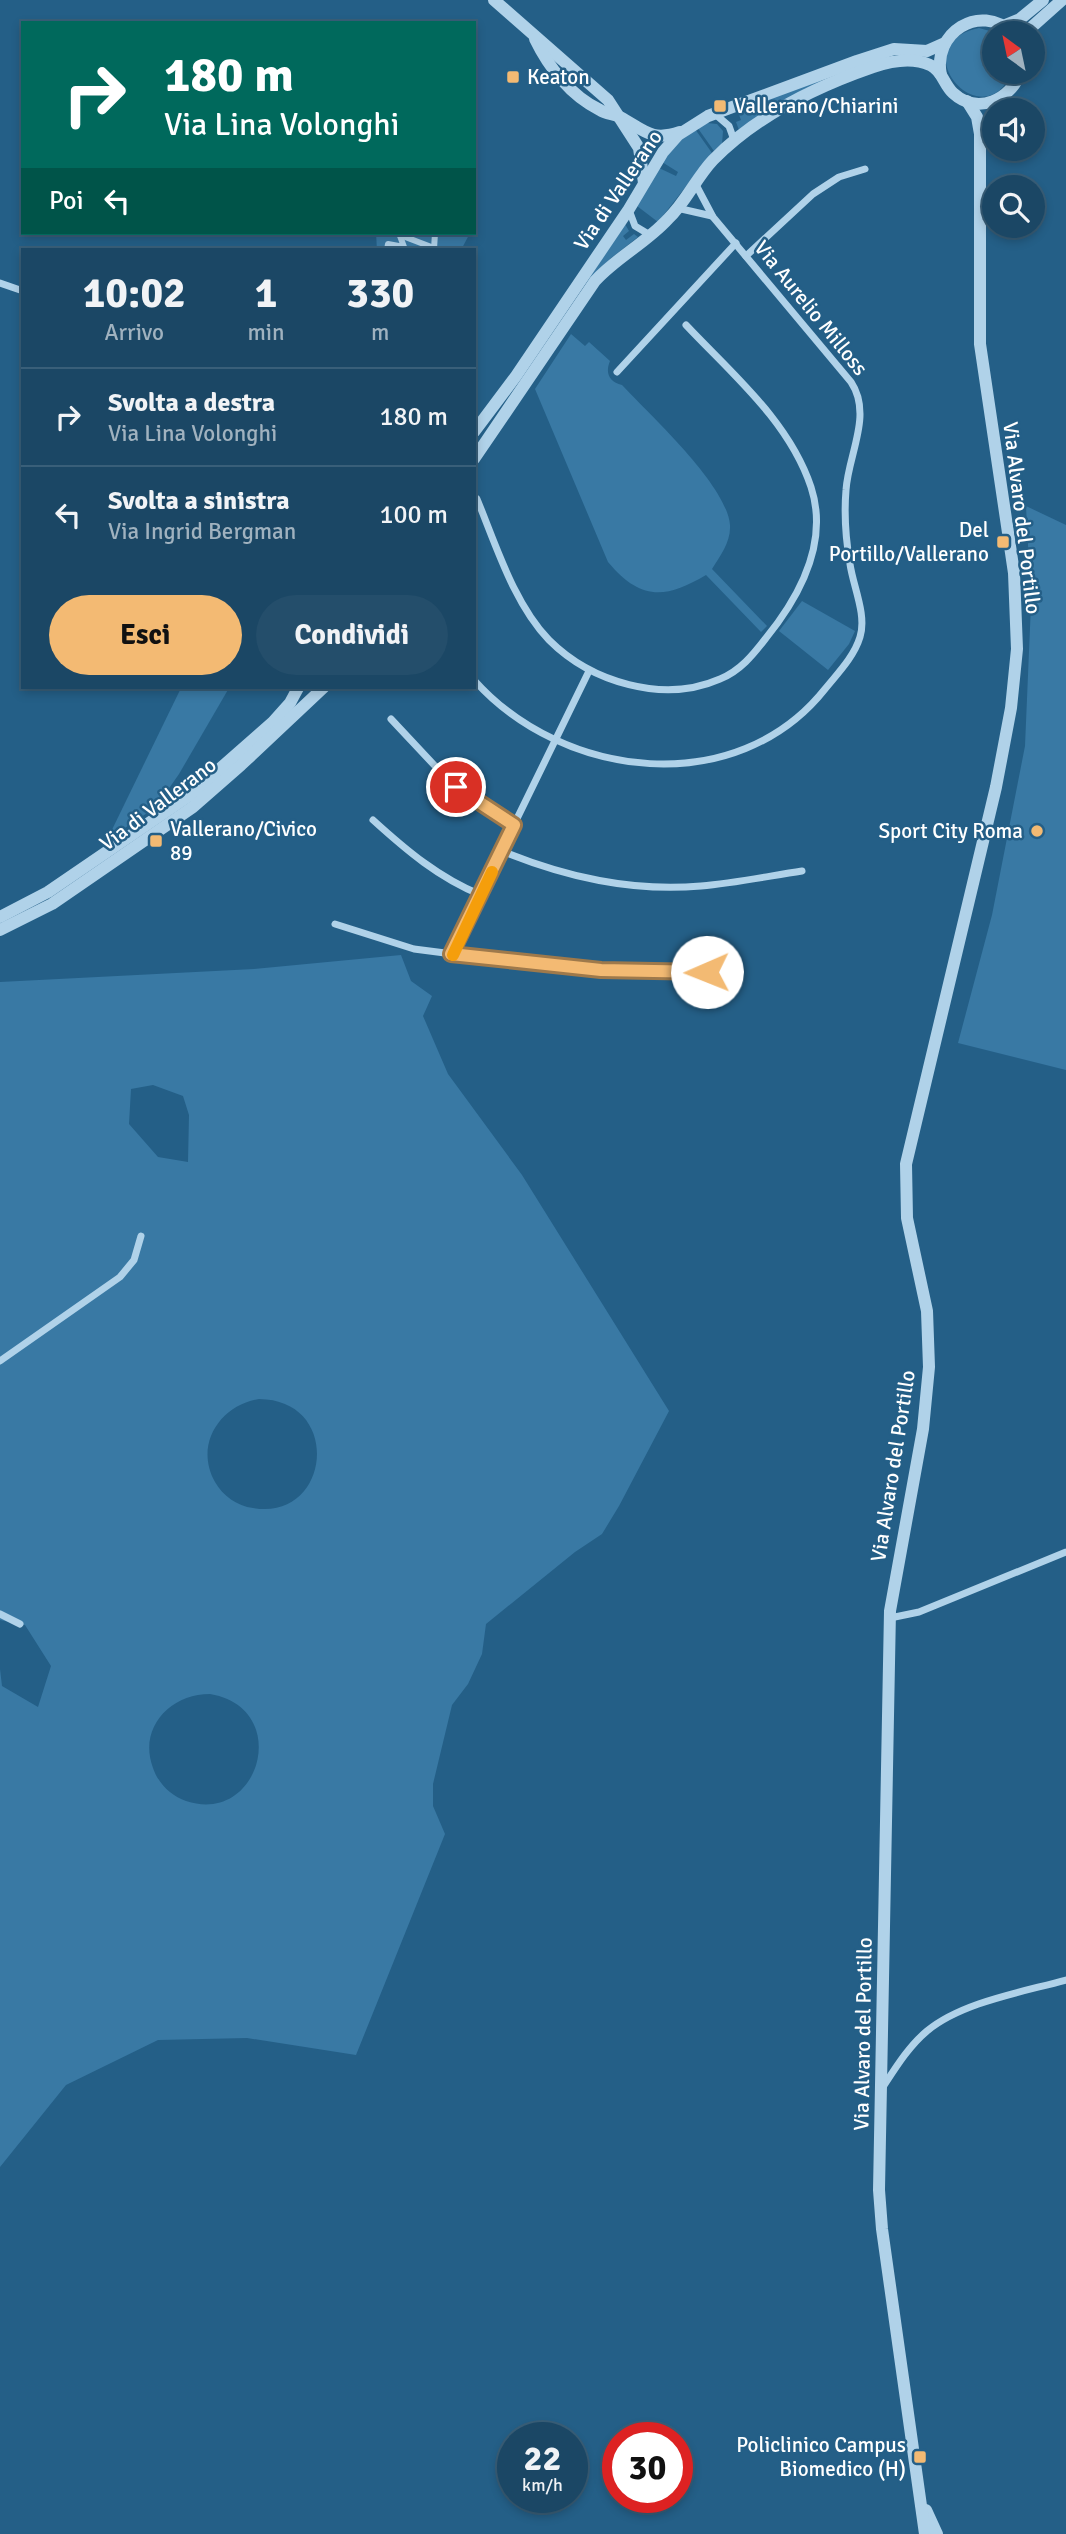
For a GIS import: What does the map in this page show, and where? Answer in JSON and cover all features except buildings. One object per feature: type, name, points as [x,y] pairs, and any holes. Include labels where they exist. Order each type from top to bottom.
[{"type":"street","points":[[494,0],[608,100],[639,148],[644,183]]},
{"type":"street","name":"Via di Vallerano","points":[[1018,21],[1043,0]]},
{"type":"street","points":[[1038,21],[1062,0]]},
{"type":"street","name":"Via di Vallerano","points":[[476,429],[516,376],[629,209],[666,148],[684,131],[714,113],[885,52],[900,48],[927,51],[945,43],[953,31],[969,22],[985,21]]},
{"type":"street","points":[[941,75],[940,60],[945,43]]},
{"type":"street","name":"Via di Vallerano","points":[[476,456],[590,288],[616,261],[668,219],[712,161],[771,114],[800,97],[880,65],[900,61],[933,66],[954,94],[967,101]]},
{"type":"street","points":[[999,98],[1012,90],[1015,84]]},
{"type":"street","points":[[967,101],[982,103]]},
{"type":"street","name":"Via Alvaro del Portillo","points":[[925,2534],[882,2229],[879,2190],[890,1619],[895,1573],[923,1429],[929,1367],[927,1311],[906,1217],[906,1164],[985,839],[1009,724],[1016,663],[1014,573],[985,386],[980,332],[980,134],[976,117],[967,101]]},
{"type":"street","points":[[714,113],[729,126],[734,141]]},
{"type":"street","points":[[619,117],[654,136],[684,131]]},
{"type":"street","name":"Via Alvaro del Portillo","points":[[980,134],[982,127]]},
{"type":"street","points":[[746,256],[813,194],[839,177],[865,169]]},
{"type":"street","name":"Via Aurelio Milloss","points":[[476,682],[506,708],[556,740],[601,756],[646,764],[683,764],[740,752],[765,741],[797,719],[825,689],[858,643],[862,624],[849,556],[845,492],[860,418],[858,395],[851,382],[713,217],[695,183]]},
{"type":"street","points":[[677,208],[713,217]]},
{"type":"street","points":[[629,209],[635,226],[650,235]]},
{"type":"street","points":[[387,248],[388,244],[404,247],[400,235]]},
{"type":"street","points":[[402,235],[431,248]]},
{"type":"street","points":[[617,372],[736,243]]},
{"type":"street","points":[[0,284],[21,290]]},
{"type":"street","points":[[477,499],[519,597],[531,618],[552,643],[589,671],[621,683],[662,688],[702,685],[722,679],[745,663],[794,599],[808,568],[814,531],[814,502],[810,484],[791,443],[771,415],[686,325]]},
{"type":"street","points":[[451,954],[589,671]]},
{"type":"street","name":"Via di Vallerano","points":[[0,917],[55,888],[190,794],[273,722],[290,703],[297,689]]},
{"type":"street","name":"Via di Vallerano","points":[[0,930],[59,899],[193,807],[322,689]]},
{"type":"street","points":[[391,719],[450,782],[468,797],[514,825]]},
{"type":"street","points":[[373,820],[406,850],[439,874],[481,895]]},
{"type":"street","points":[[502,851],[557,871],[630,886],[701,886],[802,871]]},
{"type":"street","points":[[335,924],[404,947],[451,954],[601,970],[678,973],[735,970]]},
{"type":"street","points":[[0,1361],[120,1278],[134,1260],[141,1236]]},
{"type":"street","points":[[890,1619],[919,1612],[1066,1552]]},
{"type":"street","points":[[0,1614],[20,1624]]},
{"type":"street","points":[[883,2087],[915,2042],[944,2020],[986,2003],[1066,1980]]},
{"type":"street","name":"Via Alvaro del Portillo","points":[[918,2483],[937,2534]]},
{"type":"shaded area","points":[[982,29],[982,84],[1004,84],[999,91],[984,97],[968,93],[955,82],[947,68],[947,52],[957,38]]},
{"type":"shaded area","points":[[821,80],[739,130],[736,122],[741,120],[737,110]]},
{"type":"shaded area","points":[[707,123],[717,124],[723,131],[722,144],[714,151],[697,127]]},
{"type":"shaded area","points":[[695,129],[712,153],[658,222],[637,206],[659,168],[676,176],[678,172],[662,162],[678,142]]},
{"type":"shaded area","points":[[625,224],[629,231],[623,236],[626,240],[634,234],[638,237],[611,258],[586,283]]},
{"type":"shaded area","points":[[376,235],[469,235],[462,248],[377,248]]},
{"type":"shaded area","points":[[571,334],[585,346],[589,342],[610,361],[608,373],[611,379],[622,385],[668,432],[716,490],[726,509],[730,531],[712,569],[767,626],[761,632],[706,575],[678,589],[654,592],[631,584],[608,562],[535,389]]},
{"type":"shaded area","name":"Sport City Roma","points":[[1026,506],[1066,525],[1066,1070],[958,1043],[992,915],[1025,746],[1031,604]]},
{"type":"shaded area","points":[[802,601],[855,631],[849,644],[828,670],[779,631]]},
{"type":"shaded area","points":[[181,689],[228,689],[179,774],[156,807],[107,840]]},
{"type":"shaded area","points":[[401,955],[411,981],[432,996],[423,1016],[448,1074],[522,1175],[669,1411],[602,1534],[575,1552],[486,1624],[482,1654],[468,1684],[452,1705],[433,1784],[433,1806],[445,1834],[356,2055],[247,2038],[158,2040],[66,2085],[0,2167],[0,1669],[2,1686],[38,1707],[51,1666],[25,1625],[0,1620],[0,982],[254,969]],"holes":[[[153,1085],[183,1096],[189,1115],[188,1162],[158,1157],[129,1124],[131,1089]],[[259,1399],[286,1405],[305,1418],[315,1438],[317,1459],[311,1480],[298,1497],[279,1507],[253,1508],[236,1503],[218,1487],[209,1468],[209,1441],[214,1429],[222,1418],[245,1403]],[[210,1694],[236,1704],[252,1720],[258,1741],[257,1762],[248,1782],[233,1797],[212,1804],[186,1801],[170,1792],[155,1774],[150,1753],[150,1740],[161,1716],[170,1707],[195,1696]]]},
{"type":"slow traffic","points":[[453,955],[451,954],[492,872]]},
{"type":"place","name":"Keaton","points":[[513,77]]},
{"type":"place","name":"Vallerano/Chiarini","points":[[720,106]]},
{"type":"place","name":"Del Portillo/Vallerano","points":[[1003,542]]},
{"type":"place","name":"Sport City Roma","points":[[1037,831]]},
{"type":"place","name":"Vallerano/Civico 89","points":[[156,841]]},
{"type":"place","name":"Policlinico Campus Biomedico (H)","points":[[920,2457]]},
{"type":"route","points":[[456,787],[481,806],[514,825],[451,954],[601,970],[707,972]]}]
